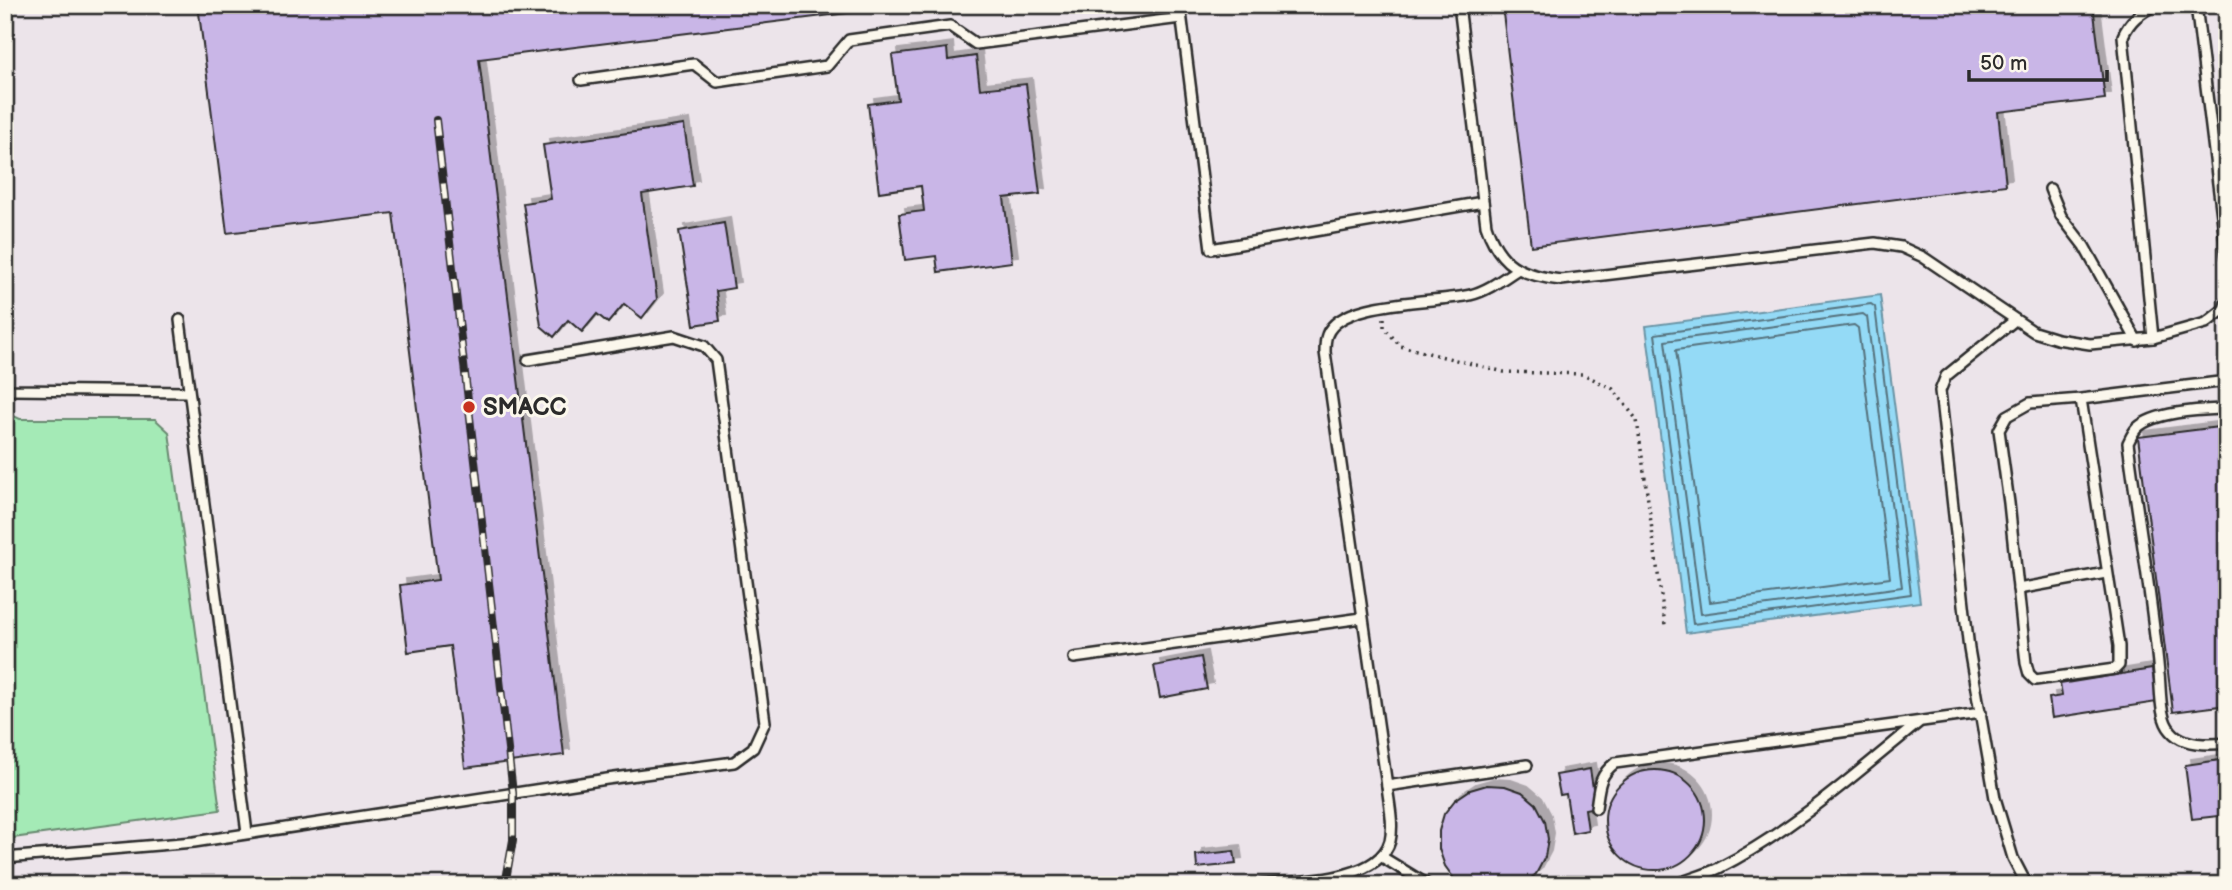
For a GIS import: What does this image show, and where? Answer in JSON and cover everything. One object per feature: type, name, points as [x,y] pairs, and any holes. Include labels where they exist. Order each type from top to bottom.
[{"type":"lane","points":[[1180,5],[1211,249],[1483,202]]},
{"type":"lane","points":[[1459,5],[1486,225],[1492,244],[1502,258],[1518,269],[1539,277],[1561,280],[1875,243],[1901,247],[1923,257],[2034,332],[2057,340],[2090,344],[2137,341],[2206,323],[2224,309],[2227,300]]},
{"type":"lane","points":[[2153,338],[2123,36],[2137,15],[2155,5]]},
{"type":"lane","points":[[2196,5],[2227,257]]},
{"type":"lane","points":[[581,80],[694,64],[717,82],[827,66],[849,40],[950,26],[976,44],[1181,18]]},
{"type":"lane","points":[[2050,189],[2061,216],[2084,246],[2137,341]]},
{"type":"lane","points":[[1258,885],[1346,875],[1365,868],[1382,857],[1390,841],[1387,786],[1325,352],[1327,334],[1350,314],[1384,305],[1471,295],[1518,269]]},
{"type":"lane","points":[[180,320],[247,833]]},
{"type":"lane","points":[[2015,320],[1945,376],[1940,391],[1969,649],[2001,824],[2013,858],[2027,885]]},
{"type":"lane","points":[[5,858],[194,842],[734,762],[753,748],[765,722],[716,359],[704,346],[674,336],[528,360]]},
{"type":"lane","points":[[2081,399],[2119,646],[2119,665],[2115,669],[2035,680],[2029,674],[2026,663],[1998,430],[2007,416],[2031,403],[2227,382]]},
{"type":"lane","points":[[5,387],[11,390],[188,392]]},
{"type":"lane","points":[[2227,406],[2221,409],[2169,414],[2155,419],[2137,428],[2128,443],[2154,611],[2163,708],[2169,730],[2181,740],[2211,745],[2227,743]]},
{"type":"lane","points":[[2018,589],[2106,573]]},
{"type":"lane","points":[[1074,658],[1362,618]]},
{"type":"lane","points":[[1596,808],[1599,785],[1605,771],[1615,763],[1981,713]]},
{"type":"lane","points":[[1674,885],[1717,869],[1772,837],[1807,813],[1919,722]]},
{"type":"lane","points":[[1387,786],[1527,765]]},
{"type":"lane","points":[[1382,857],[1428,885]]},
{"type":"path","points":[[1384,305],[1384,327],[1400,346],[1504,372],[1583,374],[1613,389],[1637,420],[1665,625]]},
{"type":"shaded area","points":[[5,5],[2227,5],[2227,885],[5,885]]},
{"type":"green space","points":[[5,412],[20,419],[155,419],[169,432],[220,810],[5,839]]},
{"type":"water","points":[[1880,295],[1920,602],[1686,633],[1646,326]]},
{"type":"building","name":"SMACC","points":[[198,5],[912,5],[479,59],[564,755],[465,768],[450,646],[408,652],[400,585],[438,580],[393,213],[227,233]]},
{"type":"building","points":[[1502,5],[2093,5],[2105,99],[1998,112],[2006,185],[1531,246]]},
{"type":"building","points":[[947,48],[948,60],[976,56],[980,89],[1026,84],[1040,194],[1004,198],[1012,262],[938,272],[936,256],[905,260],[899,214],[924,211],[921,186],[879,192],[868,104],[898,100],[892,55]]},
{"type":"building","points":[[684,125],[693,186],[642,194],[657,299],[642,318],[624,304],[608,323],[597,314],[582,332],[568,320],[554,337],[541,326],[523,203],[551,199],[543,145]]},
{"type":"building","points":[[724,223],[734,288],[716,291],[720,321],[694,325],[679,231]]},
{"type":"building","points":[[2227,426],[2227,705],[2173,712],[2138,437]]},
{"type":"building","points":[[1201,657],[1207,689],[1160,698],[1154,666]]},
{"type":"building","points":[[2152,669],[2157,702],[2052,718],[2049,698],[2062,696],[2060,684]]},
{"type":"building","points":[[2227,759],[2227,815],[2192,819],[2185,765]]},
{"type":"building","points":[[1590,769],[1596,807],[1585,809],[1588,830],[1572,833],[1566,794],[1560,795],[1556,775]]},
{"type":"building","points":[[1655,770],[1674,774],[1691,784],[1701,801],[1705,820],[1701,839],[1691,856],[1674,866],[1655,870],[1636,866],[1619,856],[1609,839],[1605,820],[1609,801],[1619,784],[1636,774]]},
{"type":"building","points":[[1487,785],[1505,786],[1522,792],[1536,804],[1545,821],[1548,839],[1545,857],[1536,874],[1523,885],[1463,885],[1455,880],[1445,866],[1439,849],[1439,831],[1444,814],[1455,800],[1470,790]]},
{"type":"building","points":[[1234,851],[1236,864],[1197,868],[1196,855]]},
{"type":"railway","points":[[436,120],[513,793],[513,840],[505,885]]},
{"type":"place","name":"SMACC","points":[[469,407]]}]
